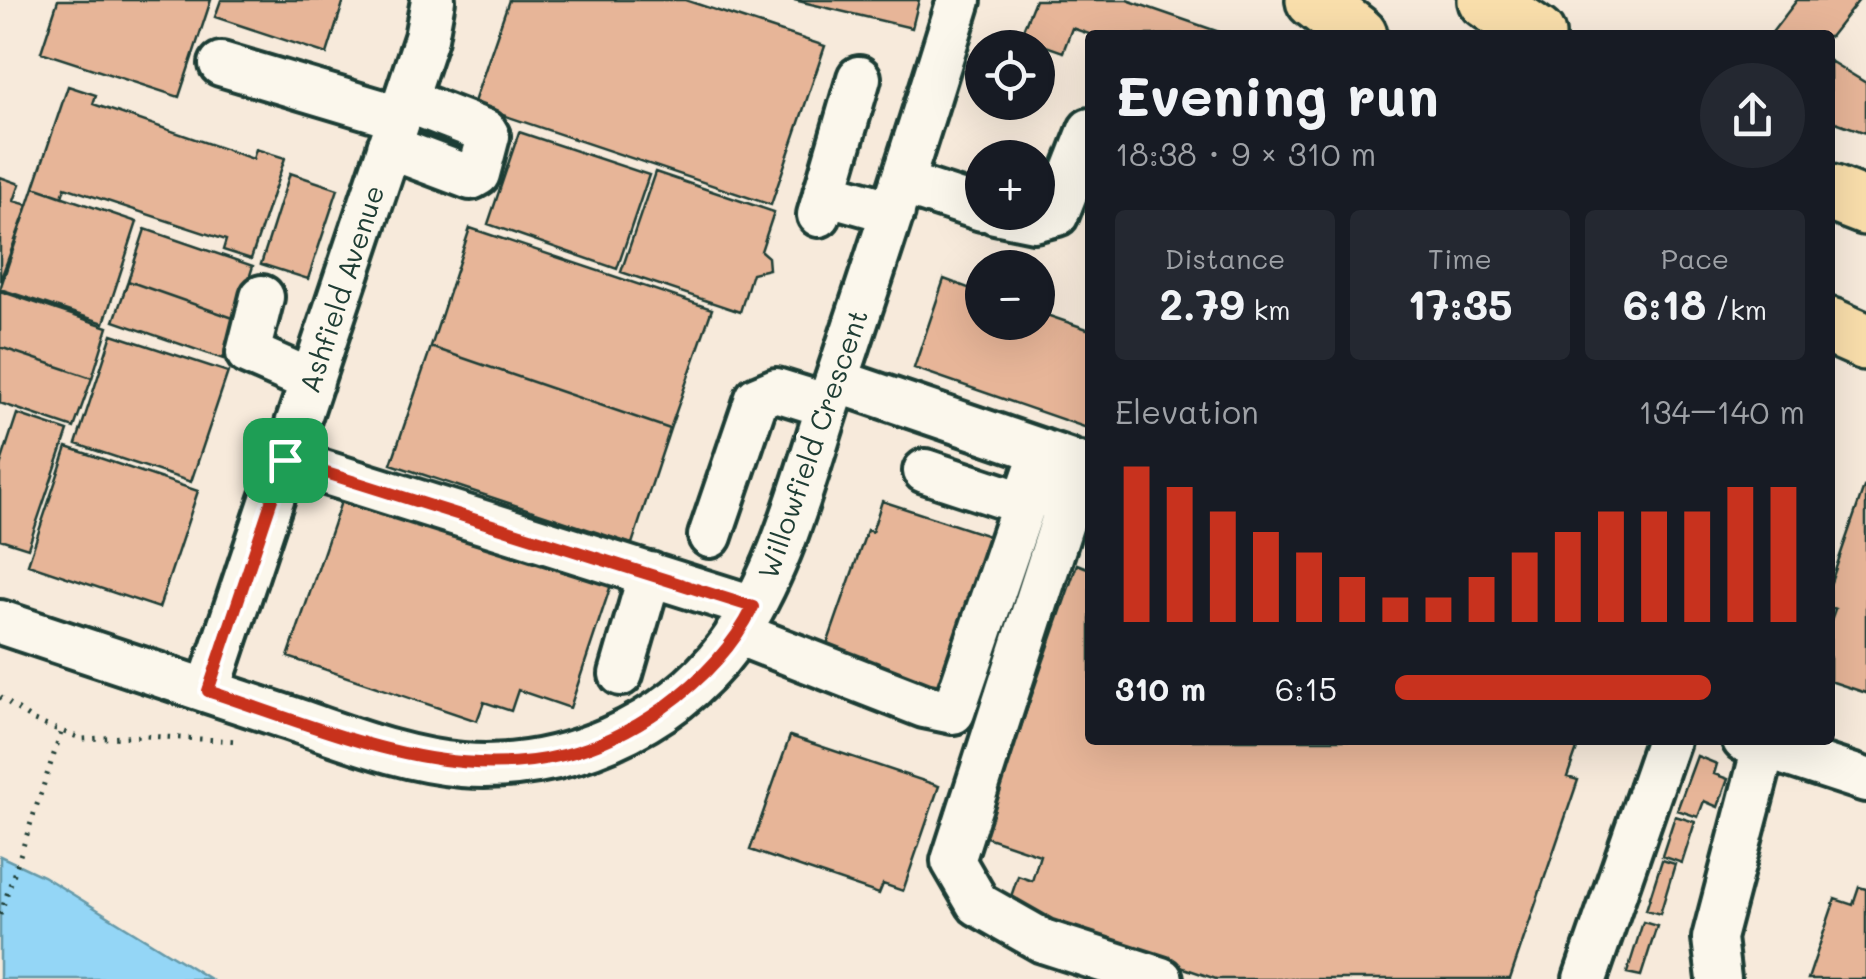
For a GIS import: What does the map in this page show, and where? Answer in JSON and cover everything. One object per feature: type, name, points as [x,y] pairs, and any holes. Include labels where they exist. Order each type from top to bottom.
[{"type":"main road","points":[[1314,0],[1353,30]]},
{"type":"main road","points":[[1486,0],[1529,30]]},
{"type":"main road","points":[[1835,195],[1866,207]]},
{"type":"main road","points":[[1835,328],[1866,342]]},
{"type":"street","name":"Ashfield Avenue","points":[[208,691],[398,122],[433,0]]},
{"type":"street","name":"Willowfield Crescent","points":[[0,622],[397,754],[463,765],[506,766],[572,753],[622,733],[682,694],[745,620],[783,540],[898,198],[959,0]]},
{"type":"street","points":[[222,64],[398,122]]},
{"type":"street","points":[[859,78],[822,204],[898,198],[965,207]]},
{"type":"street","points":[[1055,215],[1085,143]]},
{"type":"street","points":[[262,297],[248,353],[312,380]]},
{"type":"street","points":[[710,536],[756,398],[776,390],[833,393],[1071,461]]},
{"type":"street","points":[[285,460],[650,574],[924,706],[953,712],[1025,504],[1071,461]]},
{"type":"street","points":[[1071,461],[953,861],[978,904],[1042,941],[1160,979]]},
{"type":"street","points":[[925,471],[1025,504]]},
{"type":"street","points":[[620,674],[650,574]]},
{"type":"street","points":[[1585,979],[1666,745]]},
{"type":"street","points":[[1719,979],[1714,938],[1757,745]]},
{"type":"street","points":[[1767,745],[1866,780]]},
{"type":"path","points":[[0,697],[34,722],[82,740],[146,736],[247,740]]},
{"type":"path","points":[[0,915],[62,733]]},
{"type":"water","points":[[0,856],[43,876],[210,979],[0,979]]},
{"type":"building","points":[[58,0],[211,0],[179,97],[41,52]]},
{"type":"building","points":[[221,0],[344,0],[327,54],[215,17]]},
{"type":"building","points":[[509,0],[685,0],[825,46],[771,205],[473,105]]},
{"type":"building","points":[[794,0],[919,0],[912,28]]},
{"type":"building","points":[[1035,0],[1127,0],[1214,30],[1085,33],[1072,28],[1063,52],[1055,49],[1055,30],[1023,30]]},
{"type":"building","points":[[1797,0],[1859,0],[1835,31],[1774,30]]},
{"type":"building","points":[[1835,64],[1866,83],[1866,133],[1835,122]]},
{"type":"building","points":[[68,86],[96,95],[93,104],[253,159],[256,149],[285,158],[251,259],[223,250],[226,240],[65,187],[62,197],[34,187]]},
{"type":"building","points":[[519,132],[649,175],[617,269],[488,224]]},
{"type":"building","points":[[655,172],[774,212],[761,251],[768,257],[769,269],[752,273],[740,312],[621,272]]},
{"type":"building","points":[[290,173],[338,189],[308,279],[261,264]]},
{"type":"building","points":[[0,177],[20,184],[14,201],[28,205],[0,281]]},
{"type":"building","points":[[34,187],[137,222],[104,323],[0,289]]},
{"type":"building","points":[[470,228],[712,309],[670,429],[431,347]]},
{"type":"building","points":[[145,229],[253,266],[236,319],[128,281]]},
{"type":"building","points":[[944,279],[965,287],[965,340],[1055,340],[1055,318],[1085,328],[1085,427],[914,368]]},
{"type":"building","points":[[128,281],[236,319],[223,359],[114,321]]},
{"type":"building","points":[[0,291],[108,327],[92,378],[0,347]]},
{"type":"building","points":[[112,334],[228,372],[191,482],[76,444]]},
{"type":"building","points":[[0,347],[92,378],[74,428],[0,403]]},
{"type":"building","points":[[431,347],[670,429],[632,544],[391,464]]},
{"type":"building","points":[[17,414],[68,431],[28,548],[0,539],[0,466]]},
{"type":"building","points":[[67,447],[198,491],[159,608],[28,564]]},
{"type":"building","points":[[346,487],[613,579],[570,708],[518,690],[511,711],[484,702],[477,721],[288,657]]},
{"type":"building","points":[[1864,487],[1866,693],[1835,683],[1835,571]]},
{"type":"building","points":[[882,501],[1001,540],[948,696],[824,653],[867,530],[872,532]]},
{"type":"building","points":[[1077,564],[1085,567],[1085,745],[1566,745],[1577,749],[1567,777],[1578,780],[1510,979],[1216,979],[1007,908],[1018,876],[1032,881],[1040,855],[983,836],[1000,787],[984,782],[1003,729],[1018,735]]},
{"type":"building","points":[[790,736],[939,786],[903,891],[883,884],[879,894],[750,850]]},
{"type":"building","points":[[1697,756],[1717,764],[1714,774],[1728,779],[1718,807],[1704,801],[1698,817],[1677,810]]},
{"type":"building","points":[[1675,816],[1695,822],[1682,863],[1662,856]]},
{"type":"building","points":[[1662,860],[1675,864],[1660,914],[1646,910]]},
{"type":"building","points":[[1859,887],[1866,889],[1866,979],[1808,979],[1835,899],[1853,905]]},
{"type":"building","points":[[1643,922],[1657,926],[1641,976],[1627,973]]},
{"type":"route","points":[[285,460],[753,607],[726,650],[682,694],[622,733],[572,753],[506,766],[463,765],[397,754],[208,691],[285,460]]}]
